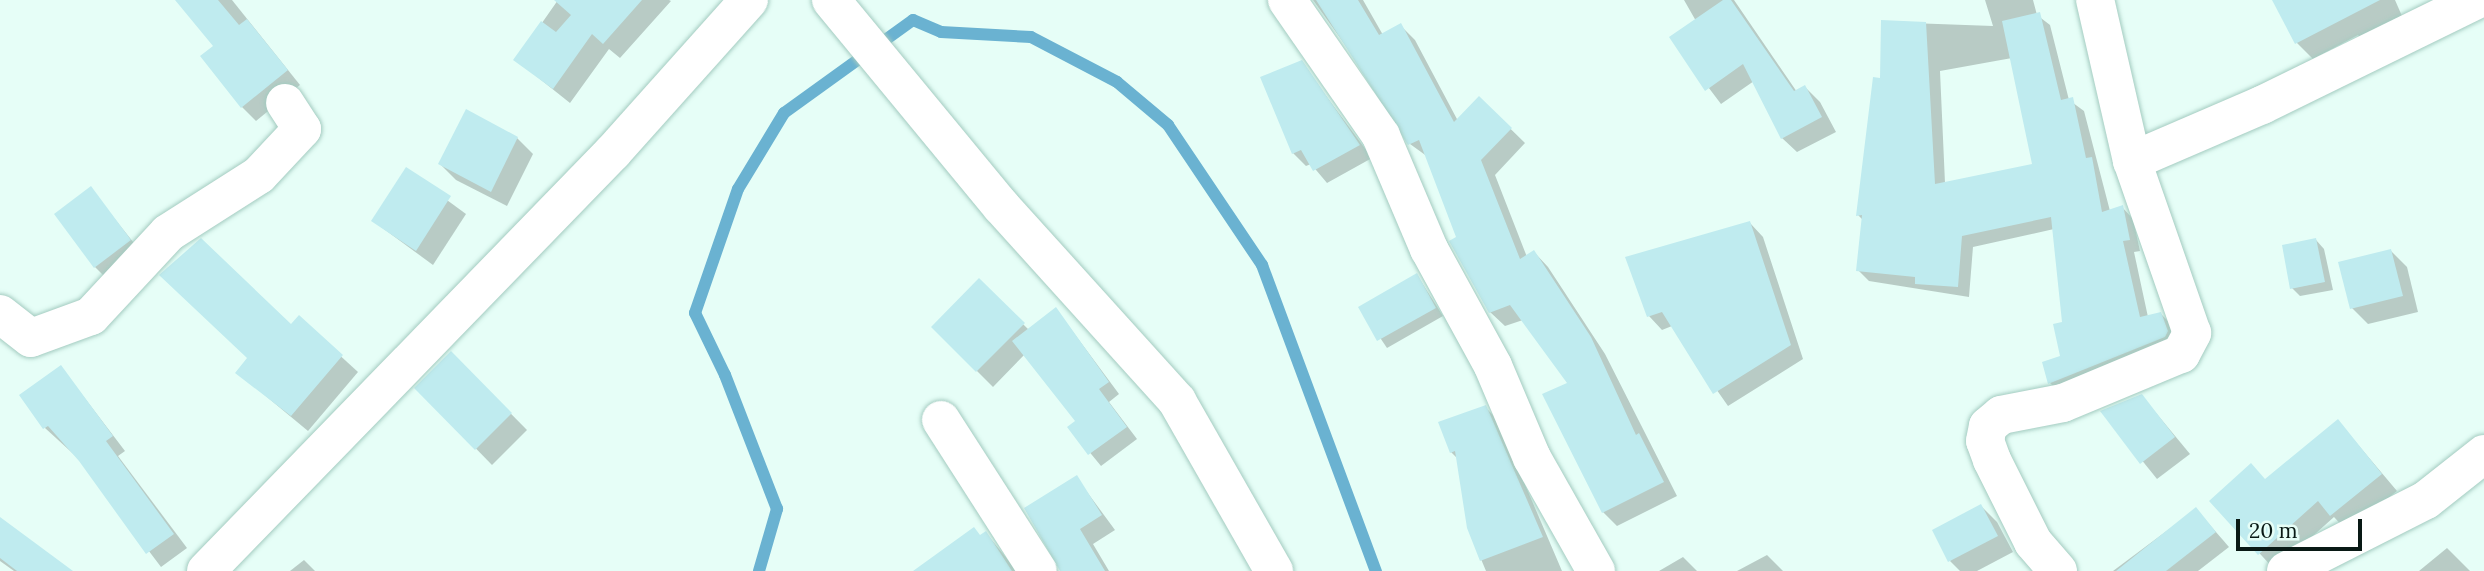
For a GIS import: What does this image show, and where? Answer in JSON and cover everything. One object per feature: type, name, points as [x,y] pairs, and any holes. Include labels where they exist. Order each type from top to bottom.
[{"type":"street","points":[[206,571],[612,152],[749,0]]},
{"type":"street","points":[[831,0],[1001,206],[1177,401],[1274,571]]},
{"type":"street","points":[[1287,0],[1381,136],[1429,249],[1493,366],[1532,457],[1596,571]]},
{"type":"street","points":[[2058,571],[2033,542],[1985,441],[1988,426],[2001,415],[2063,403],[2181,354],[2189,344],[2189,317],[2132,160],[2095,0]]},
{"type":"street","points":[[2132,160],[2262,104],[2476,0]]},
{"type":"street","points":[[0,314],[31,338],[91,316],[168,233],[259,175],[302,129],[285,103]]},
{"type":"street","points":[[941,420],[1038,571]]},
{"type":"street","points":[[2286,571],[2426,500],[2484,454]]},
{"type":"building","points":[[175,0],[218,0],[239,25],[247,19],[288,70],[241,108],[200,56],[213,46]]},
{"type":"building","points":[[554,0],[642,0],[603,44],[592,34],[553,89],[513,60],[541,21],[556,32],[571,15]]},
{"type":"building","points":[[1316,0],[1358,0],[1379,35],[1401,23],[1454,122],[1479,96],[1512,128],[1481,160],[1520,259],[1534,250],[1591,337],[1636,435],[1639,433],[1664,482],[1602,513],[1542,394],[1567,383],[1510,305],[1489,313],[1449,241],[1456,237],[1419,140],[1408,145]]},
{"type":"building","points":[[1723,0],[1731,0],[1794,91],[1805,85],[1822,117],[1781,139],[1743,64],[1705,91],[1669,37]]},
{"type":"building","points":[[2272,0],[2380,0],[2295,44]]},
{"type":"building","points":[[2040,12],[2061,100],[2073,97],[2086,158],[2092,157],[2102,212],[2123,205],[2130,240],[2123,241],[2140,317],[2161,312],[2168,331],[2165,337],[2048,384],[2042,362],[2060,356],[2053,324],[2062,322],[2051,217],[1962,236],[1958,287],[1915,284],[1915,277],[1856,271],[1862,215],[1856,216],[1873,77],[1880,78],[1881,20],[1926,22],[1935,184],[2032,164],[2002,21]]},
{"type":"building","points":[[1302,60],[1360,145],[1313,171],[1301,150],[1292,154],[1260,77]]},
{"type":"building","points":[[466,109],[518,137],[491,192],[438,164]]},
{"type":"building","points":[[406,167],[451,196],[416,251],[371,221]]},
{"type":"building","points":[[91,186],[131,240],[94,268],[54,214]]},
{"type":"building","points":[[1750,221],[1791,345],[1713,394],[1662,312],[1647,317],[1625,257]]},
{"type":"building","points":[[201,238],[291,324],[299,315],[343,355],[291,416],[235,373],[247,358],[159,275]]},
{"type":"building","points":[[2316,238],[2325,282],[2290,289],[2282,245]]},
{"type":"building","points":[[2391,249],[2403,296],[2350,309],[2338,262]]},
{"type":"building","points":[[1417,273],[1436,308],[1377,341],[1358,307]]},
{"type":"building","points":[[979,278],[1025,323],[976,372],[931,327]]},
{"type":"building","points":[[1056,307],[1109,382],[1099,389],[1127,427],[1088,455],[1067,427],[1075,421],[1012,341]]},
{"type":"building","points":[[451,351],[512,413],[475,450],[414,388]]},
{"type":"building","points":[[61,365],[113,436],[106,441],[174,534],[146,554],[79,461],[48,426],[43,429],[19,395]]},
{"type":"building","points":[[2142,394],[2175,437],[2140,464],[2100,411]]},
{"type":"building","points":[[1486,405],[1543,537],[1480,561],[1467,528],[1455,451],[1450,453],[1438,422]]},
{"type":"building","points":[[2338,419],[2382,474],[2330,516],[2318,501],[2258,555],[2209,501],[2251,463],[2265,479]]},
{"type":"building","points":[[1077,475],[1102,515],[1080,529],[1105,571],[1060,571],[1024,508]]},
{"type":"building","points":[[1981,504],[1998,536],[1948,562],[1932,530]]},
{"type":"building","points":[[2196,507],[2216,532],[2166,571],[2116,571]]},
{"type":"building","points":[[0,517],[73,571],[17,571],[0,558]]},
{"type":"building","points":[[974,527],[980,535],[986,531],[1012,571],[913,571]]},
{"type":"waterway","points":[[759,571],[777,509],[725,375],[695,313],[738,189],[784,113],[913,20],[941,32],[1031,37],[1117,82],[1168,125],[1262,265],[1376,571]]}]
